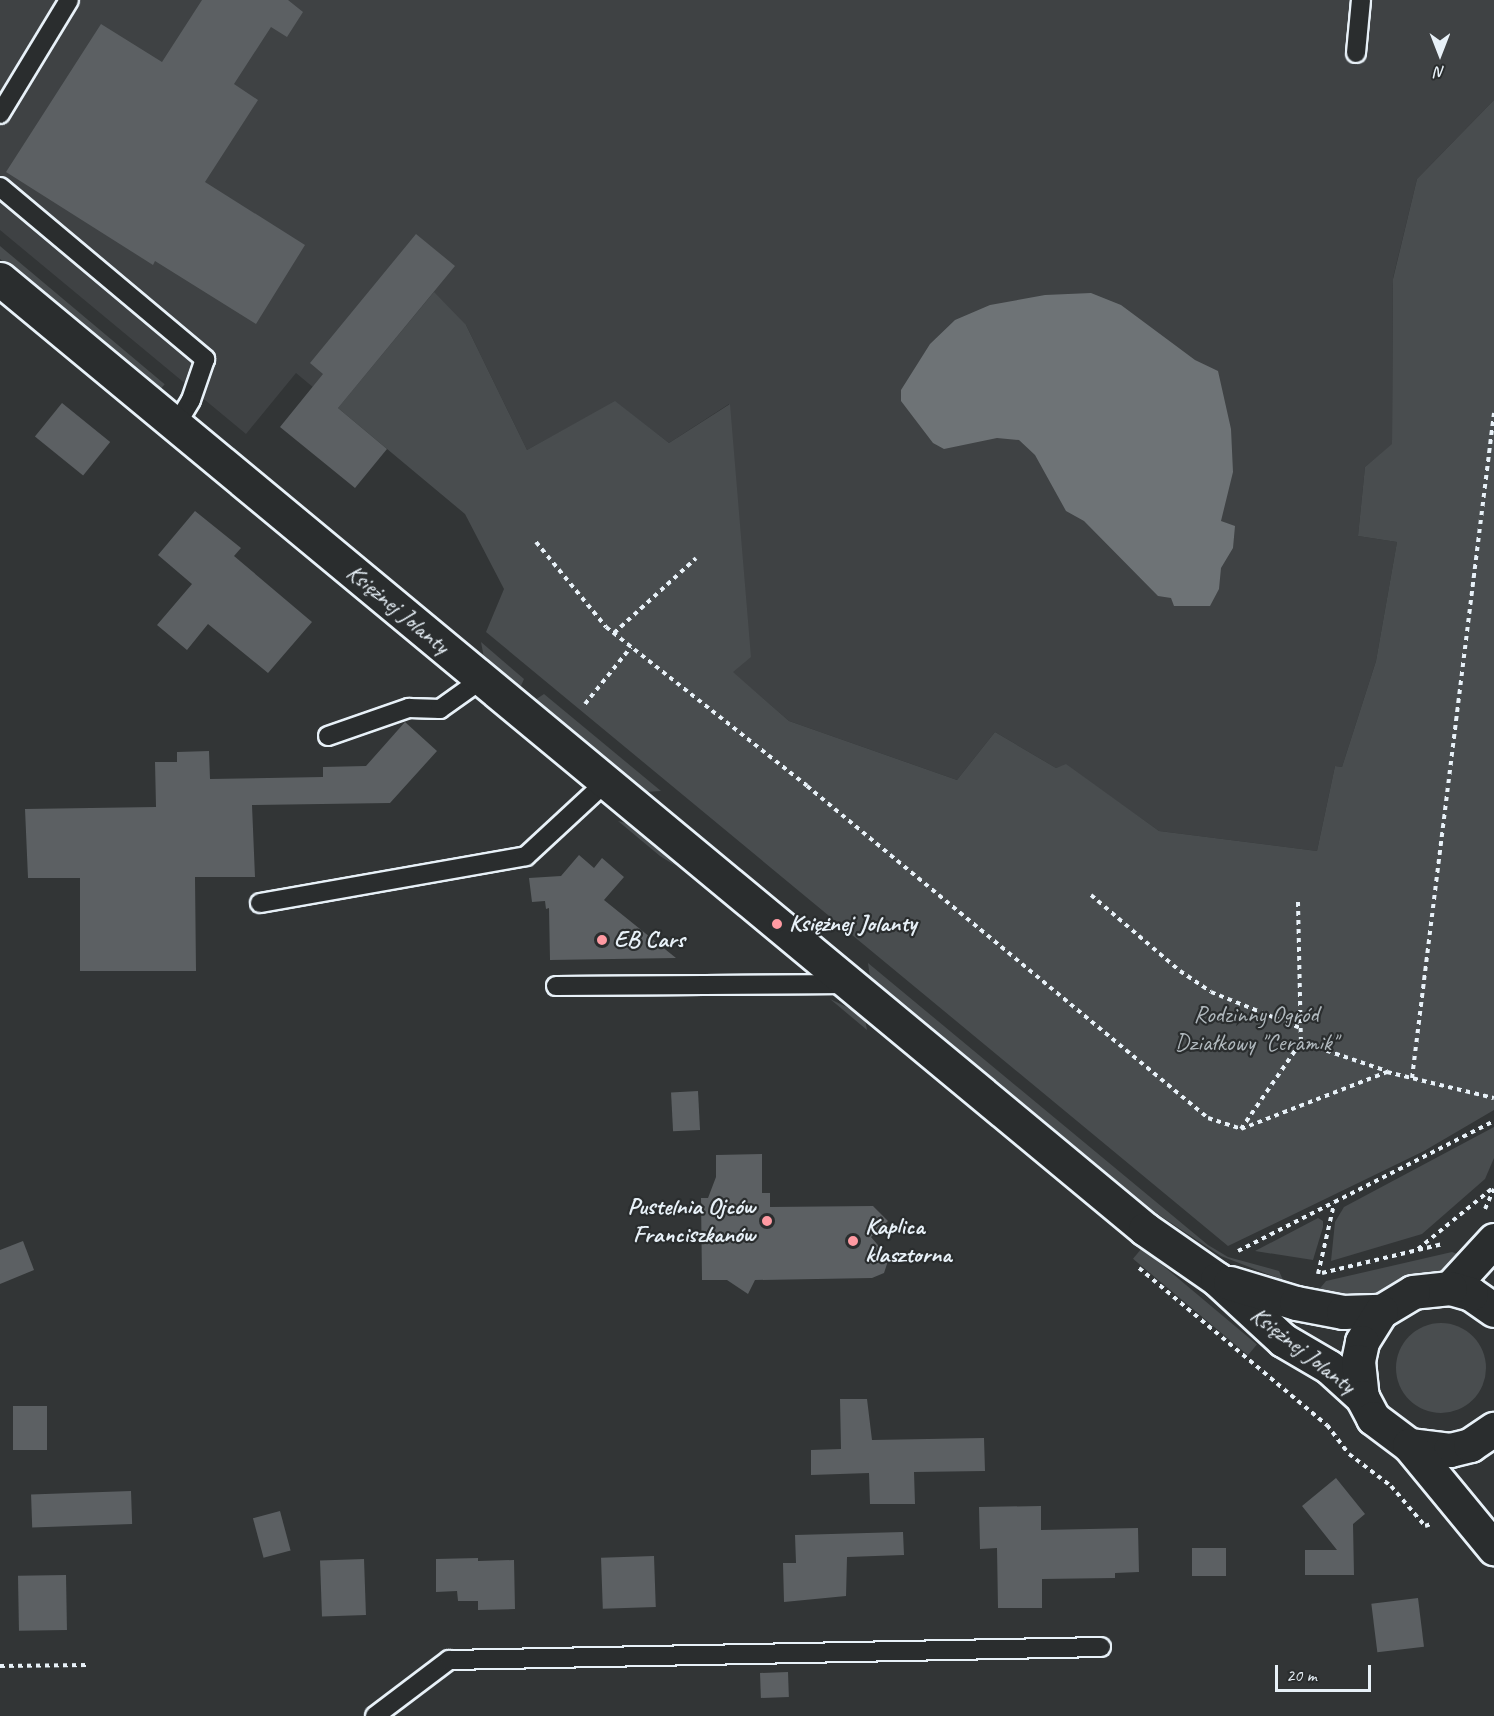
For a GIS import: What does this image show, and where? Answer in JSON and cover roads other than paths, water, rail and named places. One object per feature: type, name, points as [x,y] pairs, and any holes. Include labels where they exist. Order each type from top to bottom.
[{"type":"street","name":"Księżnej Jolanty","points":[[0,279],[1145,1228],[1217,1279],[1283,1340],[1329,1367],[1362,1397]]},
{"type":"street","points":[[1450,1288],[1494,1240]]},
{"type":"street","name":"Księżnej Jolanty","points":[[1217,1279],[1296,1303],[1343,1312],[1381,1311]]},
{"type":"street","points":[[1494,1310],[1471,1294],[1450,1288],[1413,1292],[1381,1311],[1362,1342],[1358,1360],[1362,1397],[1373,1418],[1409,1445],[1494,1548]]},
{"type":"street","points":[[1409,1445],[1449,1450],[1470,1445],[1494,1429]]},
{"type":"lane","points":[[0,114],[69,0]]},
{"type":"lane","points":[[1356,53],[1361,0]]},
{"type":"lane","points":[[0,187],[204,359],[191,400],[176,425]]},
{"type":"lane","points":[[328,736],[409,708],[440,709],[482,679]]},
{"type":"lane","points":[[260,903],[526,856],[606,782]]},
{"type":"lane","points":[[556,986],[851,984]]},
{"type":"lane","points":[[375,1716],[449,1660],[1101,1647]]},
{"type":"place","name":"Księżnej Jolanty","points":[[777,924]]},
{"type":"place","name":"EB Cars","points":[[602,940]]},
{"type":"place","name":"Pustelnia Ojców Franciszkanów","points":[[767,1221]]},
{"type":"place","name":"Kaplica klasztorna","points":[[853,1241]]},
{"type":"park label","name":"Rodzinny Ogród Działkowy \"Ceramik\"","points":[[1256,1029]]}]
